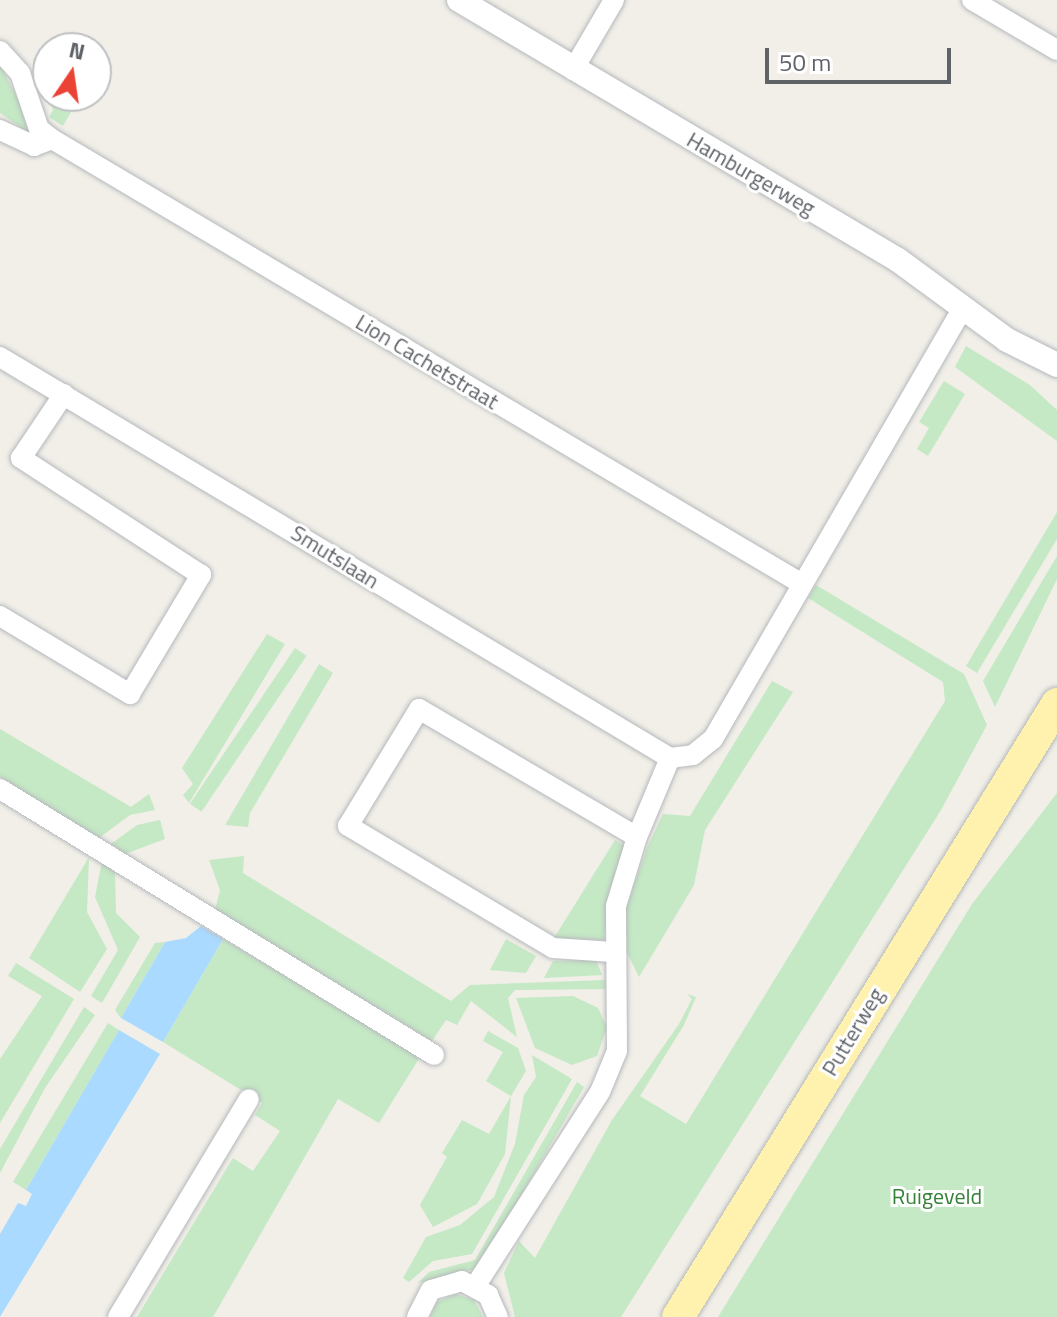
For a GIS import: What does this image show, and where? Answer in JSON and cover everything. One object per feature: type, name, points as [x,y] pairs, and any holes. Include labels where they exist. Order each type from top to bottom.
[{"type":"main road","name":"Putterweg","points":[[1029,747],[1057,693]]},
{"type":"main road","name":"Putterweg","points":[[678,1317],[1057,704]]},
{"type":"street","name":"Hamburgerweg","points":[[459,0],[898,260],[962,309],[1047,361],[1057,379]]},
{"type":"street","points":[[573,70],[614,0]]},
{"type":"street","points":[[985,3],[1057,50]]},
{"type":"street","name":"Lion Cachetstraat","points":[[0,51],[20,73],[39,129],[52,139],[802,584]]},
{"type":"street","name":"Lion Cachetstraat","points":[[0,130],[34,146],[52,139]]},
{"type":"street","points":[[476,1285],[600,1092],[617,1051],[621,1015],[613,952],[616,906],[637,837],[670,758],[693,755],[713,739],[962,309]]},
{"type":"street","name":"Smutslaan","points":[[0,357],[670,758]]},
{"type":"street","points":[[0,616],[130,694],[201,575],[21,458],[64,394]]},
{"type":"street","points":[[613,952],[553,948],[348,826],[419,709],[637,837]]},
{"type":"street","points":[[0,789],[434,1055]]},
{"type":"street","points":[[118,1317],[249,1099]]},
{"type":"street","points":[[417,1317],[431,1290],[446,1282],[476,1285],[498,1317]]},
{"type":"green space","points":[[0,65],[19,101],[28,132],[0,113]]},
{"type":"green space","points":[[52,112],[71,112],[63,126],[49,117]]},
{"type":"green space","points":[[966,346],[1030,385],[1057,410],[1057,441],[955,367]]},
{"type":"green space","points":[[944,381],[965,394],[928,456],[917,449],[929,428],[919,422]]},
{"type":"green space","points":[[1057,512],[1057,539],[977,673],[966,666]]},
{"type":"green space","points":[[1057,556],[1057,579],[995,707],[983,681]]},
{"type":"green space","points":[[816,585],[964,674],[987,725],[941,810],[621,1317],[515,1317],[504,1273],[519,1241],[535,1258],[612,1120],[679,1024],[692,999],[687,994],[696,997],[684,1025],[640,1096],[686,1124],[945,701],[943,682],[808,598]]},
{"type":"green space","points":[[267,634],[285,644],[189,803],[183,795],[193,784],[182,768]]},
{"type":"green space","points":[[295,648],[307,656],[201,812],[190,804]]},
{"type":"green space","points":[[319,664],[333,673],[250,813],[248,827],[225,825]]},
{"type":"green space","points":[[772,681],[793,692],[705,830],[694,885],[639,977],[626,951],[622,920],[647,848],[663,814],[690,816]]},
{"type":"green space","points":[[0,729],[131,807],[149,794],[155,810],[130,815],[99,838],[0,777]]},
{"type":"green space","name":"Ruigeveld","points":[[1057,793],[1057,1317],[718,1317],[972,904]]},
{"type":"green space","points":[[160,820],[165,839],[125,854],[111,844],[137,825]]},
{"type":"green space","points":[[615,840],[626,847],[608,899],[604,940],[554,938]]},
{"type":"green space","points":[[244,856],[243,873],[451,1001],[470,985],[605,980],[606,989],[515,990],[508,998],[517,1037],[471,1001],[457,1025],[446,1020],[432,1041],[215,910],[220,890],[209,860]]},
{"type":"green space","points":[[89,857],[87,912],[107,949],[80,992],[29,958]]},
{"type":"green space","points":[[102,861],[115,872],[116,913],[140,937],[102,1003],[91,996],[118,950],[95,897]]},
{"type":"green space","points":[[223,939],[420,1057],[379,1123],[338,1099],[213,1317],[137,1317],[233,1158],[253,1171],[280,1131],[255,1115],[262,1103],[163,1042]]},
{"type":"green space","points":[[506,939],[536,956],[526,973],[490,970]]},
{"type":"green space","points":[[165,942],[121,1018],[115,1010],[155,943]]},
{"type":"green space","points":[[596,960],[602,975],[544,978],[553,961]]},
{"type":"green space","points":[[16,963],[74,999],[0,1123],[0,1059],[42,996],[8,976]]},
{"type":"green space","points":[[573,996],[598,1008],[607,1027],[597,1056],[572,1065],[535,1048],[516,998]]},
{"type":"green space","points":[[84,1007],[95,1015],[45,1088],[0,1173],[0,1149]]},
{"type":"green space","points":[[108,1023],[119,1030],[26,1190],[13,1182]]},
{"type":"green space","points":[[488,1031],[518,1048],[526,1071],[511,1096],[486,1081],[503,1052],[483,1041]]},
{"type":"green space","points":[[532,1055],[572,1079],[472,1254],[433,1261],[409,1282],[403,1278],[426,1237],[460,1225],[494,1197],[515,1144],[524,1095],[536,1077]]},
{"type":"green space","points":[[577,1082],[584,1087],[479,1268],[418,1283],[429,1272],[475,1260]]},
{"type":"green space","points":[[511,1096],[505,1154],[477,1204],[433,1227],[420,1205],[447,1157],[442,1153],[462,1120],[489,1134]]},
{"type":"green space","points":[[456,1294],[474,1300],[483,1317],[430,1317],[437,1302]]},
{"type":"water","points":[[201,926],[223,939],[163,1042],[121,1018],[165,942],[186,938]]},
{"type":"water","points":[[119,1030],[160,1054],[0,1317],[0,1234],[18,1203],[26,1206],[32,1194],[26,1190]]}]
